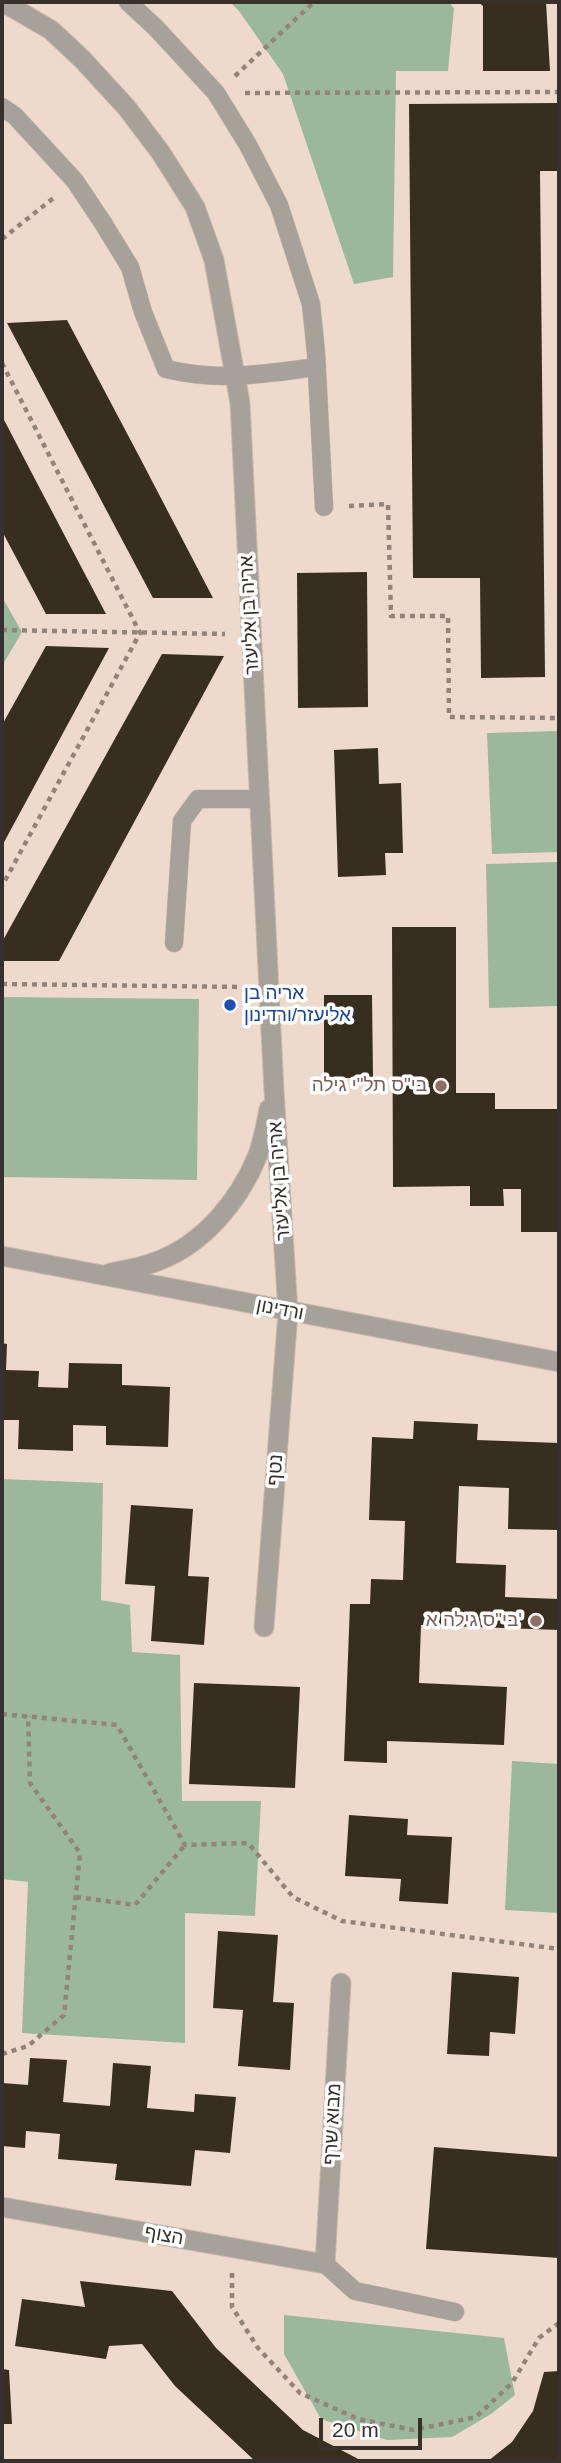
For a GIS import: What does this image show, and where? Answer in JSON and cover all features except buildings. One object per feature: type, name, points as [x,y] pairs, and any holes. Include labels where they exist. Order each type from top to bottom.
[{"type":"street","name":"אריה בן אליעזר","points":[[3,2],[15,6],[51,30],[82,59],[136,119],[195,207],[214,260],[240,403],[274,1091],[288,1312]]},
{"type":"street","points":[[104,1275],[157,1262],[185,1248],[222,1214],[243,1188],[258,1154],[274,1091]]},
{"type":"street","name":"ורדינון","points":[[2,1256],[559,1362]]},
{"type":"street","name":"נטף","points":[[264,1627],[288,1312]]},
{"type":"street","name":"מבוא שרף","points":[[325,2264],[341,1983]]},
{"type":"street","name":"הצוף","points":[[2,2207],[325,2264]]},
{"type":"lane","points":[[128,2],[216,93],[248,145],[279,205],[311,304],[324,507]]},
{"type":"lane","points":[[2,107],[15,116],[75,181],[130,267],[143,312],[166,369],[187,374],[235,377],[316,367]]},
{"type":"lane","points":[[174,943],[182,821],[198,799],[260,799]]},
{"type":"lane","points":[[325,2264],[355,2291],[455,2312]]},
{"type":"path","points":[[216,93],[314,2]]},
{"type":"path","points":[[216,93],[559,92]]},
{"type":"path","points":[[2,239],[75,181]]},
{"type":"path","points":[[2,363],[140,633]]},
{"type":"path","points":[[324,507],[388,504],[391,616],[448,617],[449,717],[559,718]]},
{"type":"path","points":[[2,630],[251,635]]},
{"type":"path","points":[[2,886],[140,633]]},
{"type":"path","points":[[2,984],[269,987]]},
{"type":"path","points":[[2,1714],[117,1725],[185,1845]]},
{"type":"path","points":[[2,2054],[28,2046],[64,2015],[80,1853],[30,1783],[28,1716]]},
{"type":"path","points":[[76,1898],[135,1905],[185,1845],[248,1843],[293,1898],[342,1921],[559,1949]]},
{"type":"path","points":[[232,2248],[232,2307],[258,2348],[300,2393],[358,2419],[413,2430],[476,2417],[512,2383],[539,2338],[559,2323]]},
{"type":"green space","points":[[230,2],[448,2],[454,8],[448,71],[396,71],[393,277],[354,284],[283,74]]},
{"type":"green space","points":[[2,597],[22,632],[2,666]]},
{"type":"green space","points":[[559,731],[559,852],[492,854],[487,733]]},
{"type":"green space","points":[[559,862],[559,1006],[489,1008],[486,864]]},
{"type":"green space","points":[[2,997],[199,999],[197,1180],[2,1177]]},
{"type":"green space","points":[[2,1479],[103,1483],[101,1600],[130,1605],[132,1652],[180,1655],[182,1801],[261,1801],[255,1916],[185,1913],[185,2043],[22,2033],[28,1882],[2,1879]]},
{"type":"green space","points":[[512,1761],[559,1764],[559,1913],[505,1910]]},
{"type":"green space","points":[[284,2315],[504,2338],[515,2395],[491,2414],[452,2437],[387,2440],[321,2419],[284,2354]]},
{"type":"place","name":"אריה בן אליעזר/ורדינון","points":[[230,1005]]},
{"type":"place","name":"בי\"ס תל\"י גילה","points":[[441,1086]]},
{"type":"place","name":"בי\"ס גילה א'","points":[[536,1621]]}]
